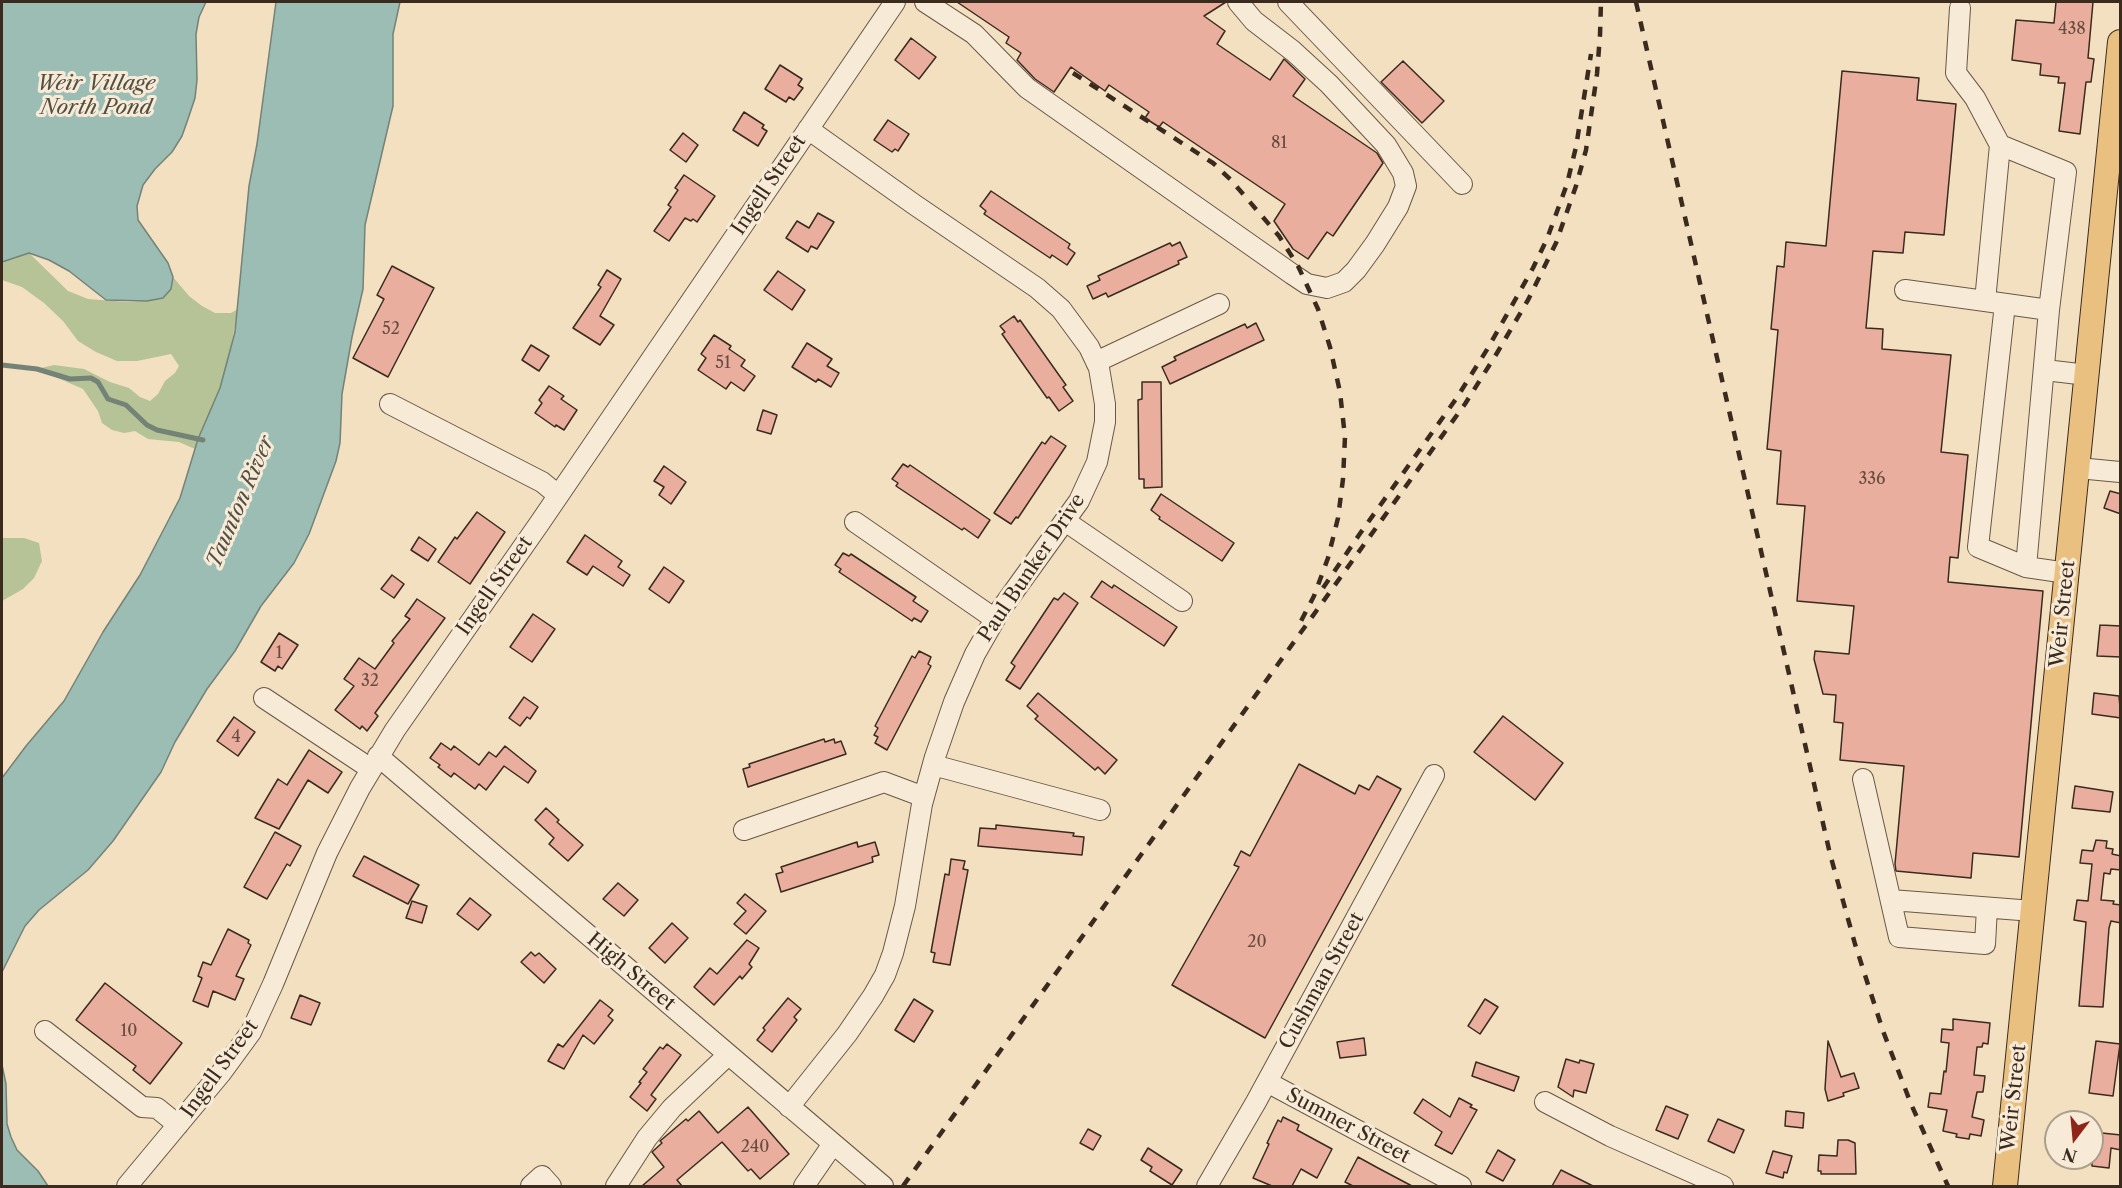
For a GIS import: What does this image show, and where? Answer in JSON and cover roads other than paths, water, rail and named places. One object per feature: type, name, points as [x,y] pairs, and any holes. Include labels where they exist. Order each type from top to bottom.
[{"type":"main road","name":"Weir Street","points":[[2005,1186],[2121,42]]},
{"type":"street","name":"Ingell Street","points":[[127,1186],[222,1073],[251,1032],[327,853],[375,763],[413,703],[895,2]]},
{"type":"street","points":[[925,2],[974,34],[1027,88],[1307,284],[1327,288],[1344,282],[1375,244],[1398,207],[1406,186],[1403,173],[1386,145],[1329,84],[1293,51],[1254,21],[1238,2]]},
{"type":"street","points":[[1288,2],[1462,184]]},
{"type":"street","points":[[1960,8],[1956,73],[1975,98],[2000,145],[1985,302]]},
{"type":"street","name":"Paul Bunker Drive","points":[[789,1107],[847,1034],[885,975],[905,906],[924,797],[951,711],[965,675],[995,619],[1065,520],[1089,481],[1103,442],[1105,404],[1103,386],[1096,362],[1076,327],[1061,309],[1038,288],[915,206],[808,129]]},
{"type":"street","points":[[2000,145],[2066,171],[2049,310],[2026,567]]},
{"type":"street","points":[[1905,290],[2049,310]]},
{"type":"street","points":[[1096,362],[1219,304]]},
{"type":"street","points":[[2005,304],[1978,547],[2026,567],[2067,573]]},
{"type":"street","points":[[2044,370],[2087,375]]},
{"type":"street","points":[[390,404],[542,482],[558,495]]},
{"type":"street","points":[[2078,468],[2121,472]]},
{"type":"street","points":[[1065,520],[1182,601]]},
{"type":"street","points":[[855,522],[995,619]]},
{"type":"street","name":"High Street","points":[[264,698],[375,763],[883,1186]]},
{"type":"street","points":[[933,765],[1100,810]]},
{"type":"street","name":"Cushman Street","points":[[1208,1186],[1434,775]]},
{"type":"street","points":[[1863,779],[1899,938],[1985,944],[1987,908]]},
{"type":"street","points":[[744,830],[884,782],[924,797]]},
{"type":"street","points":[[1891,900],[2033,911]]},
{"type":"street","points":[[45,1031],[142,1107],[157,1108],[178,1125]]},
{"type":"street","points":[[616,1186],[647,1138],[672,1108],[728,1055]]},
{"type":"street","name":"Sumner Street","points":[[1267,1082],[1461,1186]]},
{"type":"street","points":[[1545,1102],[1610,1136],[1723,1186]]},
{"type":"street","points":[[812,1184],[833,1144]]},
{"type":"street","points":[[531,1186],[542,1176],[551,1186]]},
{"type":"water","name":"Weir Village North Pond","points":[[2,2],[206,2],[199,17],[196,34],[197,80],[195,98],[188,119],[182,136],[172,152],[143,185],[137,206],[138,220],[168,263],[173,277],[171,289],[163,298],[147,301],[106,300],[69,271],[49,260],[29,253],[2,262]]},
{"type":"water","name":"Taunton River","points":[[276,2],[400,2],[393,34],[393,106],[365,225],[363,289],[342,394],[340,443],[336,461],[309,534],[294,563],[261,606],[235,651],[207,689],[175,742],[161,772],[113,841],[88,870],[39,910],[25,926],[2,972],[2,778],[64,701],[103,632],[140,575],[180,498],[198,439],[220,388],[235,332],[249,186],[257,144]]},
{"type":"water","points":[[2,1065],[6,1084],[7,1124],[11,1137],[17,1150],[38,1171],[48,1186],[2,1186]]},
{"type":"waterway","points":[[2,365],[37,369],[70,379],[91,378],[98,382],[108,399],[126,405],[147,425],[157,430],[203,440]]},
{"type":"railway","points":[[903,1186],[1465,404],[1497,353],[1528,300],[1556,243],[1576,186],[1586,150],[1597,74],[1601,2]]},
{"type":"railway","points":[[1636,2],[1830,854],[1855,944],[1883,1031],[1911,1104],[1948,1186]]},
{"type":"railway","points":[[1323,588],[1456,399],[1533,268],[1547,239],[1567,184],[1576,147],[1591,54]]},
{"type":"railway","points":[[1073,73],[1213,163],[1231,180],[1279,236],[1298,266],[1318,309],[1330,347],[1340,392],[1345,437],[1343,479],[1338,518],[1328,558],[1314,596],[1301,621]]}]
